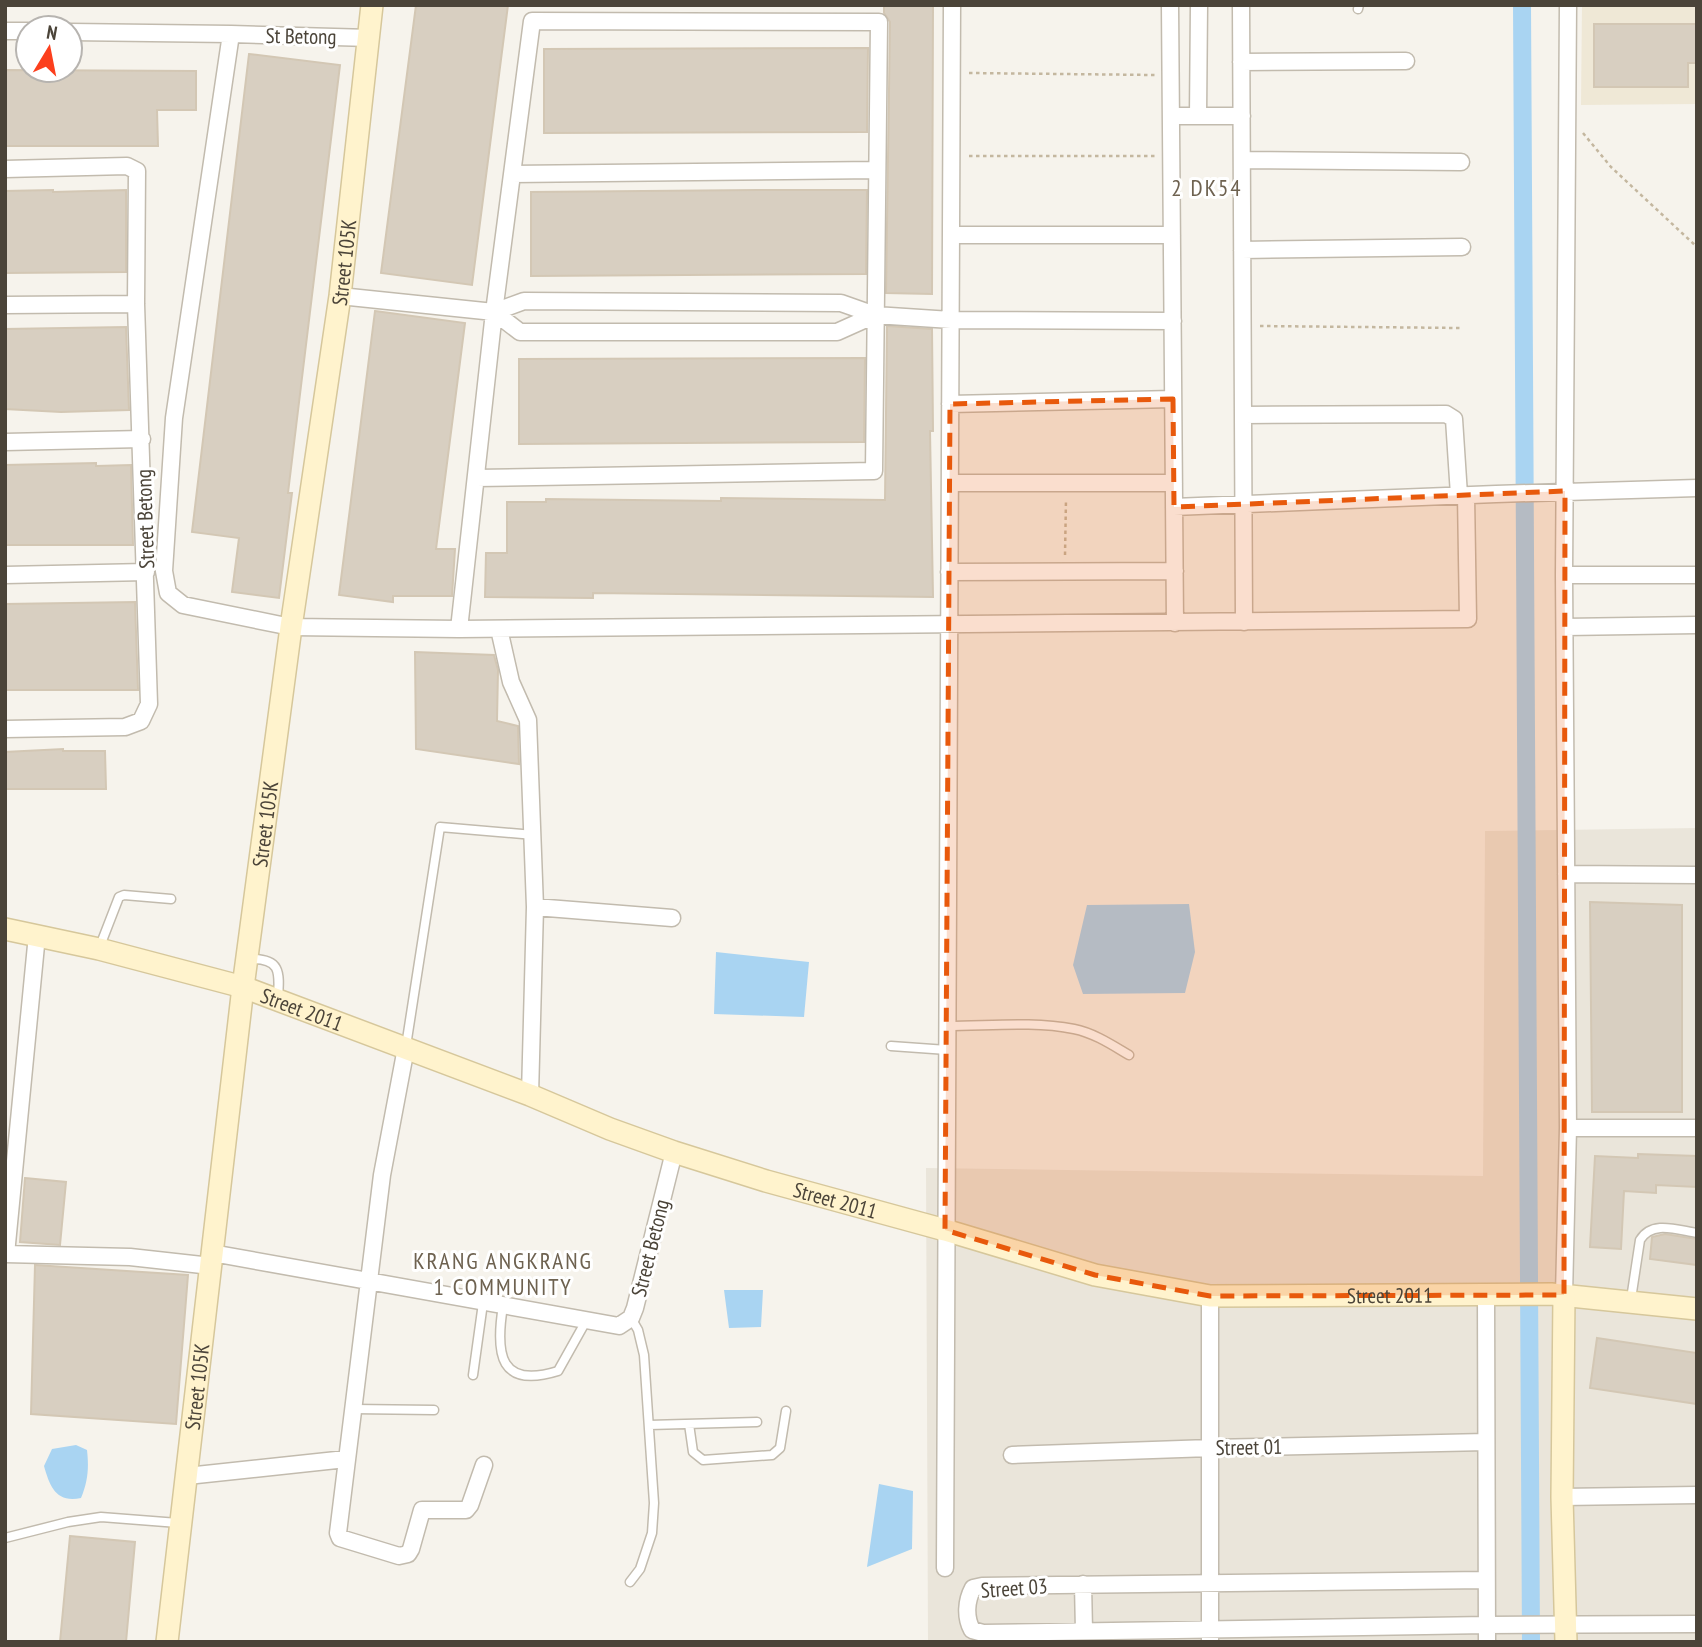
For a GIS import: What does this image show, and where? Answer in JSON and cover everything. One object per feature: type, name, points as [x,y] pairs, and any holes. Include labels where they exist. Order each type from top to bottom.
[{"type":"main road","name":"Street 105K","points":[[167,1642],[243,987],[290,627],[340,296],[372,5]]},
{"type":"main road","name":"Street 2011","points":[[5,929],[99,949],[243,987],[674,1152],[1096,1275],[1210,1296],[1558,1294],[1697,1309]]},
{"type":"main road","points":[[1558,1294],[1563,1630]]},
{"type":"street","points":[[945,1568],[952,5]]},
{"type":"street","points":[[1170,5],[1175,623]]},
{"type":"street","points":[[1198,116],[1199,5]]},
{"type":"street","points":[[1241,5],[1244,622]]},
{"type":"street","points":[[1558,1294],[1568,1128],[1564,575],[1568,5]]},
{"type":"street","points":[[459,629],[475,478],[494,312],[532,21],[878,22],[874,471],[475,478]]},
{"type":"street","name":"St Betong","points":[[84,32],[370,38]]},
{"type":"street","points":[[231,34],[174,418],[164,571],[168,593],[183,605],[290,627],[459,629],[1468,620],[1463,495],[1454,419],[1446,414],[1244,415]]},
{"type":"street","points":[[1241,62],[1406,61]]},
{"type":"street","points":[[1171,116],[1242,116]]},
{"type":"street","points":[[1242,160],[1461,162]]},
{"type":"street","name":"Street Betong","points":[[5,169],[127,166],[137,171],[139,177],[136,304],[149,704],[141,721],[125,727],[5,729]]},
{"type":"street","points":[[512,174],[877,170]]},
{"type":"street","points":[[951,235],[1172,235]]},
{"type":"street","points":[[1242,250],[1462,247]]},
{"type":"street","points":[[340,296],[494,312],[524,301],[841,303],[874,315],[951,320],[1173,321]]},
{"type":"street","points":[[5,304],[136,304]]},
{"type":"street","points":[[494,312],[520,332],[837,332],[874,315]]},
{"type":"street","points":[[950,404],[1173,399]]},
{"type":"street","points":[[5,442],[142,439]]},
{"type":"street","points":[[950,483],[1174,483]]},
{"type":"street","points":[[1174,507],[1697,488]]},
{"type":"street","points":[[949,572],[1175,571]]},
{"type":"street","points":[[5,575],[146,572]]},
{"type":"street","points":[[1564,575],[1697,575]]},
{"type":"street","points":[[1565,627],[1697,625]]},
{"type":"street","points":[[499,629],[511,682],[528,720],[535,907],[530,1095]]},
{"type":"street","points":[[1566,874],[1697,875]]},
{"type":"street","points":[[535,907],[672,918]]},
{"type":"street","points":[[6,1254],[37,935]]},
{"type":"street","points":[[406,1048],[383,1175],[338,1534],[340,1538],[399,1556],[408,1554],[422,1510],[466,1510],[484,1465]]},
{"type":"street","points":[[1568,1128],[1697,1128]]},
{"type":"street","name":"Street Betong","points":[[6,1254],[211,1260],[371,1280],[483,1303],[619,1326],[632,1318],[674,1152]]},
{"type":"street","points":[[1486,1642],[1490,1625],[1486,1580],[1486,1442],[1491,1295]]},
{"type":"street","points":[[1210,1296],[1210,1635]]},
{"type":"street","name":"Street 01","points":[[1012,1455],[1486,1442]]},
{"type":"street","points":[[187,1476],[346,1460]]},
{"type":"street","points":[[1562,1497],[1697,1495]]},
{"type":"street","name":"Street 03","points":[[1486,1580],[982,1586],[972,1588],[967,1598],[968,1622],[972,1630],[983,1633],[1084,1631],[1210,1635],[1490,1625],[1563,1630],[1697,1624]]},
{"type":"street","points":[[1083,1584],[1084,1631]]},
{"type":"lane","points":[[406,1048],[440,827],[534,835]]},
{"type":"lane","points":[[99,949],[119,897],[124,895],[171,899]]},
{"type":"lane","points":[[247,959],[261,958],[271,962],[276,968],[280,975],[278,1000]]},
{"type":"lane","points":[[947,1026],[1032,1025],[1076,1029],[1105,1040],[1129,1055]]},
{"type":"lane","points":[[891,1046],[947,1050]]},
{"type":"lane","points":[[1631,1301],[1640,1240],[1644,1233],[1655,1227],[1697,1233]]},
{"type":"lane","points":[[473,1375],[483,1303]]},
{"type":"lane","points":[[503,1306],[499,1334],[503,1361],[519,1376],[538,1377],[558,1371],[586,1321]]},
{"type":"lane","points":[[630,1582],[640,1569],[652,1534],[654,1503],[644,1355],[632,1318]]},
{"type":"lane","points":[[353,1409],[434,1410]]},
{"type":"lane","points":[[689,1424],[693,1452],[703,1460],[772,1455],[780,1448],[786,1411]]},
{"type":"lane","points":[[649,1425],[757,1422]]},
{"type":"lane","points":[[5,1538],[68,1522],[101,1517],[181,1524]]},
{"type":"path","points":[[952,73],[1170,75]]},
{"type":"path","points":[[1569,118],[1611,167],[1697,247]]},
{"type":"path","points":[[951,156],[1171,156]]},
{"type":"path","points":[[1243,326],[1460,328]]},
{"type":"path","points":[[1065,572],[1066,482]]},
{"type":"highlighted area","points":[[1173,399],[1174,507],[1565,491],[1564,1295],[1210,1296],[1095,1275],[945,1230],[950,404]]},
{"type":"shaded area","points":[[1582,5],[1697,5],[1697,104],[1581,105]]},
{"type":"shaded area","points":[[1697,828],[1697,1642],[928,1642],[926,1168],[1483,1176],[1485,831]]},
{"type":"water","points":[[1189,904],[1195,952],[1185,993],[1083,994],[1073,965],[1087,905]]},
{"type":"water","points":[[716,952],[809,962],[804,1017],[714,1014]]},
{"type":"water","points":[[724,1290],[763,1290],[761,1327],[729,1328]]},
{"type":"water","points":[[76,1445],[87,1450],[88,1469],[81,1498],[72,1499],[55,1492],[44,1466],[52,1449]]},
{"type":"water","points":[[879,1484],[913,1491],[912,1549],[867,1567]]},
{"type":"building","points":[[416,5],[508,5],[472,285],[381,273]]},
{"type":"building","points":[[884,5],[933,5],[932,294],[886,293],[890,22],[884,13]]},
{"type":"building","points":[[1594,24],[1697,24],[1697,63],[1688,63],[1688,87],[1594,87]]},
{"type":"building","points":[[868,48],[867,132],[544,133],[544,49]]},
{"type":"building","points":[[249,54],[340,65],[288,493],[292,493],[279,598],[232,592],[239,538],[192,532]]},
{"type":"building","points":[[5,70],[14,70],[14,84],[84,84],[84,70],[196,71],[196,110],[157,110],[158,146],[5,146]]},
{"type":"building","points":[[126,190],[126,272],[5,273],[5,191]]},
{"type":"building","points":[[867,190],[866,274],[531,276],[531,192]]},
{"type":"building","points":[[375,311],[465,323],[436,549],[455,549],[452,596],[393,596],[393,602],[339,595]]},
{"type":"building","points":[[887,326],[932,329],[933,431],[930,431],[933,597],[593,593],[593,598],[485,597],[486,553],[507,553],[507,502],[546,502],[546,499],[721,501],[721,498],[885,500]]},
{"type":"building","points":[[126,327],[129,410],[61,412],[5,409],[5,329]]},
{"type":"building","points":[[865,358],[864,442],[519,444],[519,359]]},
{"type":"building","points":[[96,463],[96,466],[131,465],[133,545],[5,545],[5,465]]},
{"type":"building","points":[[135,602],[138,690],[5,690],[5,604]]},
{"type":"building","points":[[415,652],[494,655],[498,670],[497,721],[518,726],[519,764],[416,749]]},
{"type":"building","points":[[63,749],[105,751],[106,789],[5,789],[5,752]]},
{"type":"building","points":[[1590,902],[1682,905],[1682,1112],[1592,1112]]},
{"type":"building","points":[[1638,1154],[1697,1156],[1697,1187],[1656,1185],[1656,1193],[1624,1191],[1621,1249],[1590,1247],[1595,1156],[1638,1158]]},
{"type":"building","points":[[25,1178],[66,1182],[60,1245],[20,1242]]},
{"type":"building","points":[[1665,1234],[1697,1239],[1697,1265],[1650,1259],[1652,1237]]},
{"type":"building","points":[[35,1265],[188,1275],[176,1424],[31,1414]]},
{"type":"building","points":[[1597,1338],[1697,1353],[1697,1404],[1590,1388]]},
{"type":"building","points":[[70,1536],[135,1542],[126,1642],[60,1642]]},
{"type":"waterway","points":[[1522,5],[1531,1642]]},
{"type":"district","name":"2 DK54","points":[[1207,187]]},
{"type":"district","name":"KRANG ANGKRANG 1 COMMUNITY","points":[[503,1273]]}]
